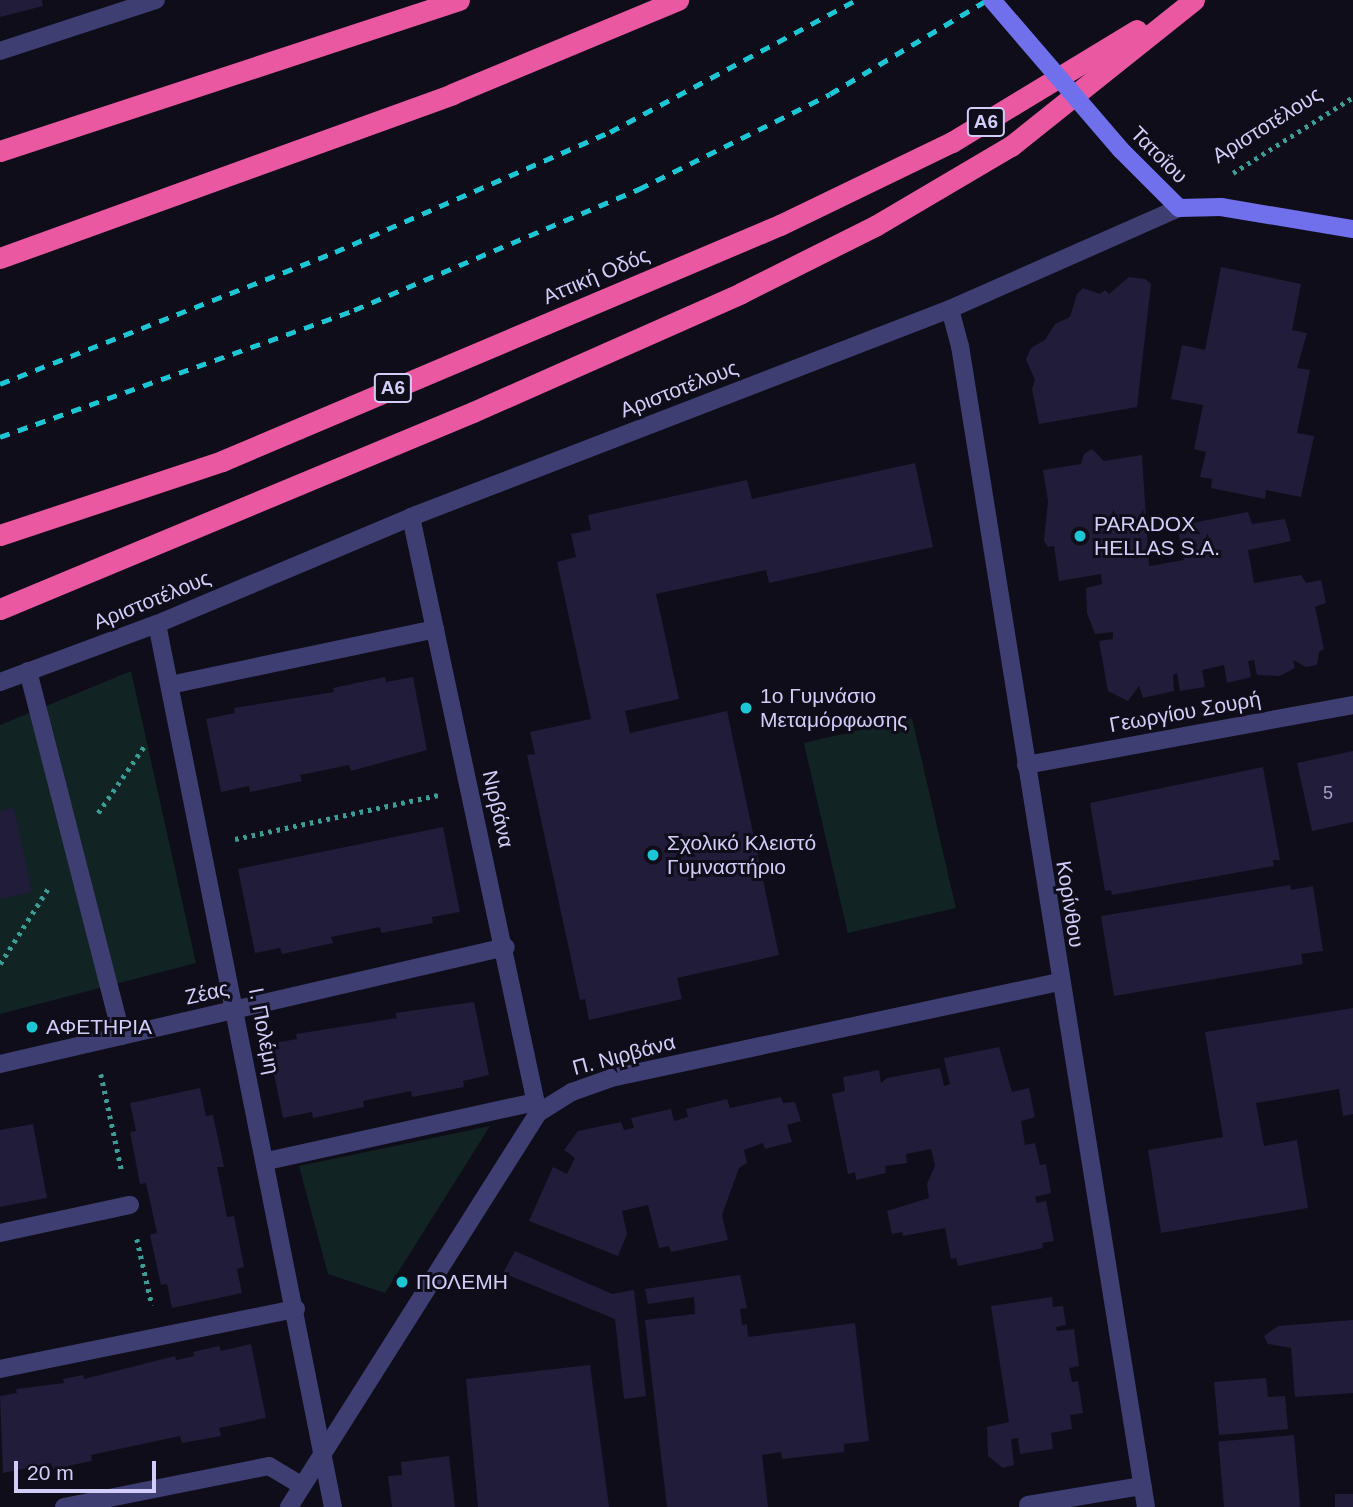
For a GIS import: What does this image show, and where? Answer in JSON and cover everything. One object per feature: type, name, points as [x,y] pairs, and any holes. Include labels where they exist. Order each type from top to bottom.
[{"type":"highway","points":[[0,152],[459,0]]},
{"type":"highway","points":[[0,258],[452,94],[678,0]]},
{"type":"highway","name":"Αττική Οδός","points":[[0,535],[222,461],[780,225],[952,142],[1181,0]]},
{"type":"highway","points":[[0,608],[473,412],[741,293],[875,226],[1011,146],[1194,0]]},
{"type":"street","points":[[0,51],[156,0]]},
{"type":"street","name":"Τατοΐου","points":[[992,0],[1121,150],[1179,208],[1220,207],[1353,229]]},
{"type":"street","name":"Αριστοτέλους","points":[[0,682],[157,624],[411,517],[950,309],[1179,208]]},
{"type":"street","name":"Κορίνθου","points":[[950,309],[1146,1507]]},
{"type":"street","name":"Νιρβάνα","points":[[411,517],[506,947],[537,1107]]},
{"type":"street","name":"Ι. Πολέμη","points":[[157,624],[237,1010],[324,1448],[333,1507]]},
{"type":"street","points":[[170,685],[435,629]]},
{"type":"street","points":[[28,671],[122,1036]]},
{"type":"street","name":"Γεωργίου Σουρή","points":[[1026,765],[1353,705]]},
{"type":"street","name":"Ζέας","points":[[0,1065],[506,947]]},
{"type":"street","name":"Π. Νιρβάνα","points":[[289,1507],[537,1107],[572,1091],[611,1078],[1059,982]]},
{"type":"street","points":[[267,1161],[537,1107]]},
{"type":"street","points":[[0,1233],[130,1205]]},
{"type":"street","points":[[0,1369],[296,1309]]},
{"type":"street","points":[[64,1507],[269,1466],[301,1485]]},
{"type":"street","points":[[1028,1505],[1142,1486]]},
{"type":"path","name":"Αριστοτέλους","points":[[1179,208],[1353,97]]},
{"type":"path","points":[[203,846],[470,788]]},
{"type":"shaded area","points":[[131,671],[196,963],[0,1014],[0,725]]},
{"type":"shaded area","points":[[912,718],[956,908],[848,933],[804,743]]},
{"type":"shaded area","points":[[490,1126],[385,1293],[328,1274],[299,1166]]},
{"type":"building","points":[[0,0],[42,0],[43,6],[0,17]]},
{"type":"building","points":[[1221,267],[1301,284],[1292,330],[1307,333],[1297,368],[1310,370],[1297,433],[1314,436],[1301,497],[1266,490],[1265,499],[1211,488],[1212,479],[1200,477],[1206,452],[1194,449],[1203,405],[1171,399],[1182,345],[1205,350]]},
{"type":"building","points":[[1129,277],[1145,279],[1151,284],[1137,407],[1039,424],[1032,389],[1035,380],[1026,359],[1031,348],[1045,340],[1055,324],[1070,317],[1077,294],[1083,288],[1100,294],[1105,290],[1109,294]]},
{"type":"building","points":[[1092,449],[1104,461],[1142,455],[1149,566],[1184,560],[1177,526],[1248,512],[1252,524],[1285,519],[1291,541],[1248,550],[1254,583],[1301,575],[1306,583],[1321,580],[1326,603],[1315,607],[1324,649],[1319,652],[1317,665],[1306,667],[1293,660],[1295,668],[1280,676],[1257,675],[1254,660],[1248,661],[1251,677],[1227,683],[1224,665],[1202,670],[1205,687],[1180,691],[1177,673],[1173,675],[1174,691],[1143,698],[1139,686],[1128,701],[1108,691],[1099,641],[1113,639],[1113,632],[1095,634],[1087,613],[1086,588],[1102,584],[1101,574],[1059,581],[1054,546],[1048,547],[1044,541],[1048,501],[1043,470],[1081,464],[1084,454]]},
{"type":"building","points":[[915,463],[933,547],[769,583],[766,570],[656,594],[679,699],[625,711],[630,733],[727,711],[779,955],[677,978],[682,999],[589,1020],[585,999],[580,1000],[527,755],[535,754],[530,732],[591,719],[557,562],[576,557],[571,534],[591,530],[588,515],[747,480],[752,499]]},
{"type":"building","points":[[385,677],[386,682],[413,677],[427,750],[351,771],[349,765],[300,775],[302,781],[250,792],[249,786],[221,792],[206,719],[235,713],[234,708],[334,692],[333,688]]},
{"type":"building","points":[[1353,751],[1353,822],[1312,831],[1297,763]]},
{"type":"building","points":[[1263,767],[1280,860],[1273,860],[1274,866],[1112,895],[1111,890],[1105,891],[1090,803]]},
{"type":"building","points":[[14,808],[32,892],[0,899],[0,811]]},
{"type":"building","points":[[443,827],[460,912],[432,917],[433,923],[381,933],[380,927],[331,937],[333,943],[282,954],[280,948],[255,953],[238,869]]},
{"type":"building","points":[[1290,885],[1291,890],[1313,886],[1323,951],[1301,954],[1303,964],[1114,996],[1101,916]]},
{"type":"building","points":[[474,1002],[489,1075],[463,1081],[464,1087],[412,1097],[411,1091],[363,1101],[364,1107],[313,1118],[312,1112],[283,1118],[268,1044],[297,1039],[296,1034],[397,1018],[395,1013]]},
{"type":"building","points":[[1353,1008],[1353,1114],[1343,1116],[1339,1089],[1256,1103],[1264,1146],[1297,1140],[1308,1208],[1161,1233],[1148,1150],[1223,1137],[1205,1032]]},
{"type":"building","points":[[999,1047],[1012,1092],[1029,1088],[1035,1117],[1021,1121],[1025,1145],[1035,1143],[1040,1165],[1046,1164],[1051,1193],[1035,1197],[1037,1203],[1046,1201],[1054,1241],[1042,1243],[1043,1248],[958,1266],[956,1258],[951,1259],[945,1228],[903,1236],[902,1232],[892,1234],[887,1211],[929,1198],[927,1184],[935,1166],[931,1149],[906,1154],[907,1163],[885,1166],[886,1173],[856,1180],[855,1172],[848,1174],[832,1094],[845,1091],[843,1077],[879,1070],[881,1083],[887,1078],[940,1068],[944,1086],[950,1084],[944,1058]]},
{"type":"building","points":[[200,1088],[206,1116],[213,1115],[224,1167],[217,1167],[227,1217],[234,1216],[244,1267],[237,1269],[242,1293],[172,1308],[167,1284],[161,1285],[150,1235],[157,1233],[146,1183],[140,1184],[130,1132],[136,1131],[130,1103]]},
{"type":"building","points":[[781,1097],[783,1103],[795,1102],[801,1121],[787,1125],[792,1142],[765,1149],[763,1143],[744,1150],[747,1163],[739,1168],[722,1215],[728,1240],[671,1252],[669,1246],[659,1248],[648,1205],[622,1211],[627,1234],[618,1256],[529,1221],[553,1167],[567,1174],[575,1158],[564,1150],[578,1131],[621,1122],[624,1130],[634,1128],[631,1118],[671,1109],[674,1121],[688,1117],[686,1109],[727,1099],[730,1108]]},
{"type":"building","points":[[33,1124],[47,1198],[0,1207],[0,1130]]},
{"type":"building","points":[[515,1251],[612,1294],[634,1290],[646,1396],[624,1399],[615,1319],[503,1273]]},
{"type":"building","points":[[740,1275],[747,1308],[740,1309],[742,1325],[747,1324],[748,1337],[855,1323],[869,1441],[844,1444],[844,1452],[782,1459],[781,1452],[762,1455],[768,1507],[667,1507],[645,1320],[695,1314],[694,1297],[648,1304],[645,1289]]},
{"type":"building","points":[[1052,1297],[1053,1307],[1063,1306],[1066,1325],[1056,1327],[1057,1331],[1074,1329],[1079,1366],[1069,1368],[1072,1382],[1078,1381],[1083,1413],[1070,1415],[1072,1429],[1051,1433],[1053,1449],[1020,1454],[1018,1438],[1011,1439],[1014,1465],[1003,1468],[988,1456],[987,1427],[1009,1422],[991,1306]]},
{"type":"building","points":[[1353,1320],[1353,1393],[1295,1397],[1291,1348],[1268,1344],[1264,1336],[1278,1326]]},
{"type":"building","points":[[251,1344],[266,1418],[219,1428],[221,1436],[182,1443],[180,1436],[91,1455],[92,1461],[53,1469],[51,1463],[3,1473],[0,1396],[17,1393],[16,1389],[64,1383],[63,1379],[83,1375],[84,1379],[175,1356],[176,1360],[186,1358],[194,1356],[193,1352],[219,1346],[221,1351]]},
{"type":"building","points":[[590,1365],[609,1507],[478,1507],[466,1379]]},
{"type":"building","points":[[1266,1378],[1268,1397],[1285,1396],[1288,1429],[1219,1435],[1214,1382]]},
{"type":"building","points":[[1294,1435],[1300,1507],[1224,1507],[1218,1442]]},
{"type":"building","points":[[449,1456],[455,1507],[392,1507],[388,1476],[402,1475],[401,1462]]},
{"type":"building","points":[[1335,1494],[1353,1494],[1353,1507],[1335,1507]]},
{"type":"railway","points":[[0,384],[335,252],[610,132],[856,0]]},
{"type":"railway","points":[[0,437],[354,310],[639,189],[830,94],[987,0]]},
{"type":"place","name":"PARADOX HELLAS S.A.","points":[[1080,536]]},
{"type":"place","name":"1ο Γυμνάσιο Μεταμόρφωσης","points":[[746,708]]},
{"type":"place","name":"Σχολικό Κλειστό Γυμναστήριο","points":[[653,855]]},
{"type":"place","name":"ΑΦΕΤΗΡΙΑ","points":[[32,1027]]},
{"type":"place","name":"ΠΟΛΕΜΗ","points":[[402,1282]]}]
